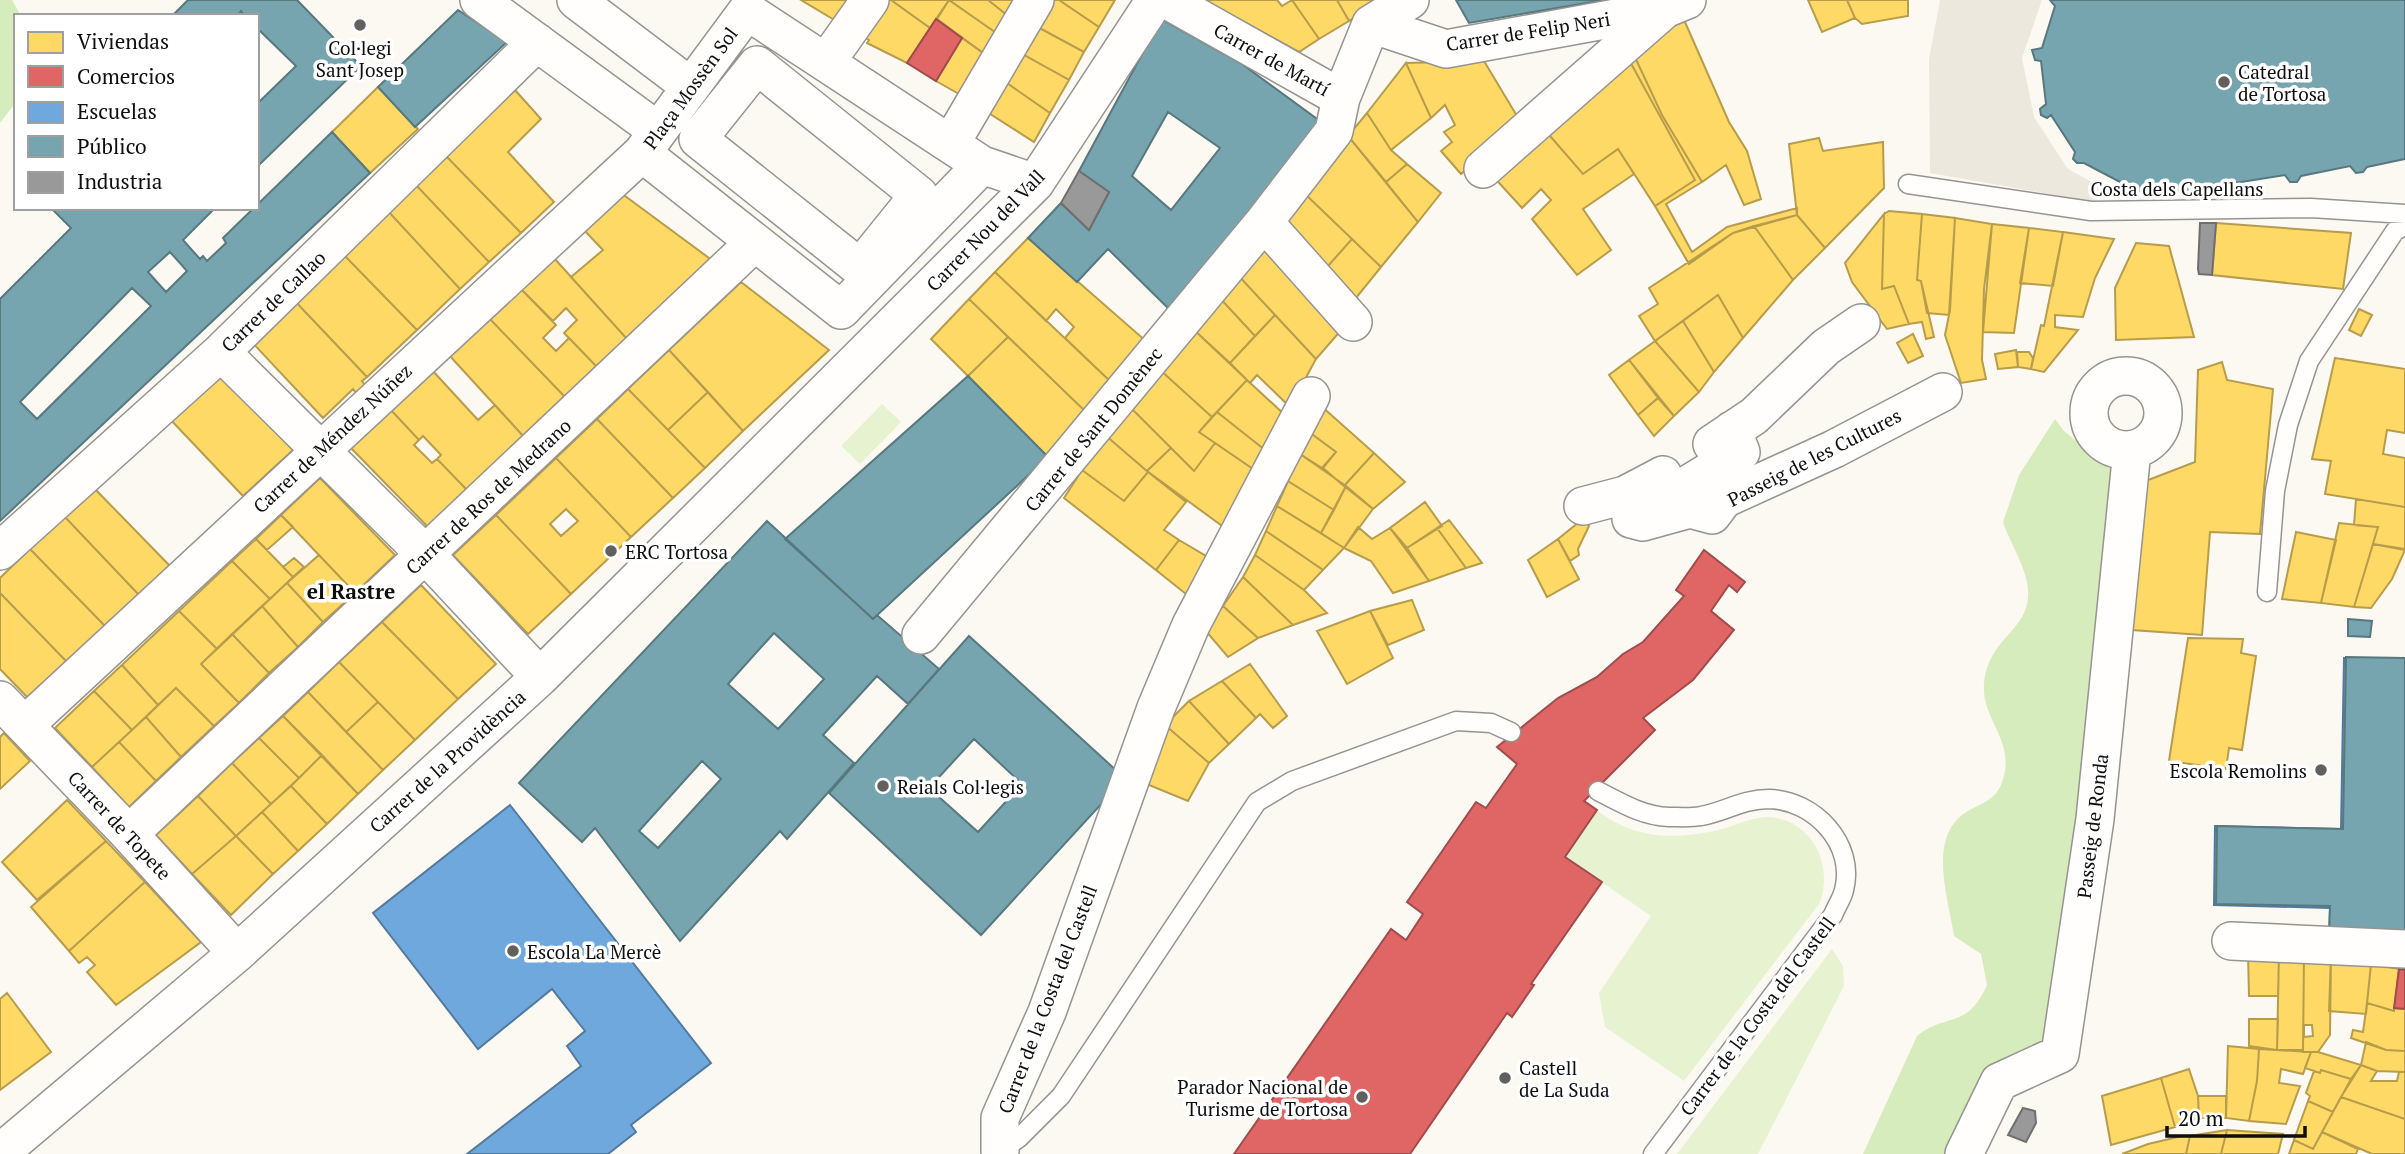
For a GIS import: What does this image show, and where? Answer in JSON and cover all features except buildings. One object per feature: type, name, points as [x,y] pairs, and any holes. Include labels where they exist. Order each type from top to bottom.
[{"type":"street","points":[[479,0],[537,42],[650,142]]},
{"type":"street","points":[[576,0],[691,87]]},
{"type":"street","points":[[827,61],[870,0]]},
{"type":"street","points":[[950,143],[1035,0]]},
{"type":"street","name":"Carrer Nou del Vall","points":[[873,345],[1035,183],[1154,0]]},
{"type":"street","name":"Carrer de Martí","points":[[1167,0],[1342,98]]},
{"type":"street","points":[[1371,24],[1410,0]]},
{"type":"street","points":[[1483,169],[1676,4]]},
{"type":"street","name":"Carrer de Felip Neri","points":[[1371,24],[1446,48],[1676,4]]},
{"type":"street","name":"Plaça Mossèn Sol","points":[[873,345],[841,310],[754,243],[650,142],[747,5],[982,165],[1035,183]]},
{"type":"street","name":"Carrer de Sant Domènec","points":[[921,635],[1264,222],[1334,131],[1342,98],[1371,24]]},
{"type":"street","name":"Carrer de Callao","points":[[0,551],[221,352],[537,42]]},
{"type":"street","name":"Plaça Mossèn Sol","points":[[757,65],[919,195],[860,268],[698,139],[757,65]]},
{"type":"street","name":"Carrer de Méndez Núñez","points":[[12,712],[319,451],[650,142]]},
{"type":"street","points":[[841,310],[982,165]]},
{"type":"street","points":[[1264,222],[1353,323]]},
{"type":"street","name":"Carrer de Ros de Medrano","points":[[130,834],[754,243]]},
{"type":"street","points":[[1583,506],[1625,495],[1677,467],[1754,416],[1826,347],[1861,323]]},
{"type":"street","name":"Carrer de la Providència","points":[[0,1153],[237,953],[540,677],[873,345]]},
{"type":"street","points":[[221,352],[426,555],[540,677]]},
{"type":"street","name":"Passeig de les Cultures","points":[[1732,430],[1741,453],[1632,519],[1643,522],[1690,509],[1712,515],[1724,499],[1834,449],[1943,392]]},
{"type":"street","name":"Carrer de la Costa del Castell","points":[[999,1152],[1000,1118],[1046,1012],[1156,708],[1191,625],[1311,396]]},
{"type":"street","name":"Passeig de Ronda","points":[[1964,1154],[1999,1082],[2060,1054],[2095,818],[2132,450]]},
{"type":"street","name":"Carrer de Topete","points":[[12,712],[130,834],[237,953]]},
{"type":"street","points":[[2231,941],[2405,949]]},
{"type":"lane","name":"Costa dels Capellans","points":[[1908,184],[2091,211],[2311,208],[2405,214]]},
{"type":"lane","points":[[2267,592],[2275,491],[2288,425],[2309,361],[2395,231],[2405,226]]},
{"type":"lane","name":"Carrer de la Costa del Castell","points":[[999,1152],[1020,1138],[1061,1096],[1257,802],[1292,781],[1456,721],[1491,723],[1511,732]]},
{"type":"lane","name":"Carrer de la Costa del Castell","points":[[1598,791],[1634,810],[1666,817],[1702,816],[1734,803],[1770,799],[1797,805],[1815,815],[1834,833],[1844,856],[1845,890],[1833,915],[1653,1154]]},
{"type":"green space","points":[[0,0],[12,0],[20,14],[14,14],[14,105],[0,123]]},
{"type":"green space","points":[[882,404],[901,422],[860,464],[841,446]]},
{"type":"green space","points":[[2055,419],[2064,431],[2115,472],[2091,740],[2048,1045],[1950,1154],[1863,1154],[1917,1036],[1938,1024],[1964,1015],[1972,1009],[1987,985],[1981,954],[1954,936],[1945,889],[1943,856],[1952,827],[1962,815],[1993,797],[2005,772],[2003,747],[1985,702],[1986,673],[1997,648],[2026,609],[2028,588],[2003,522],[2019,475]]},
{"type":"green space","points":[[1597,810],[1627,828],[1675,836],[1709,832],[1763,817],[1783,820],[1808,835],[1821,860],[1824,875],[1819,904],[1684,1081],[1605,1027],[1599,993],[1651,916],[1565,857]]},
{"type":"green space","points":[[1832,949],[1843,966],[1844,986],[1758,1154],[1677,1154]]},
{"type":"shaded area","points":[[1940,0],[2042,0],[2022,58],[2034,117],[2068,169],[2107,190],[2095,202],[1930,173],[1929,59]]},
{"type":"place","name":"Col·legi Sant Josep","points":[[360,25]]},
{"type":"place","name":"Catedral de Tortosa","points":[[2224,82]]},
{"type":"place","name":"ERC Tortosa","points":[[611,551]]},
{"type":"place","name":"Escola Remolins","points":[[2321,770]]},
{"type":"place","name":"Reials Col·legis","points":[[883,786]]},
{"type":"place","name":"Escola La Mercè","points":[[513,951]]},
{"type":"place","name":"Castell de La Suda","points":[[1505,1078]]},
{"type":"place","name":"Parador Nacional de Turisme de Tortosa","points":[[1362,1097]]},
{"type":"district","name":"el Rastre","points":[[351,591]]}]
